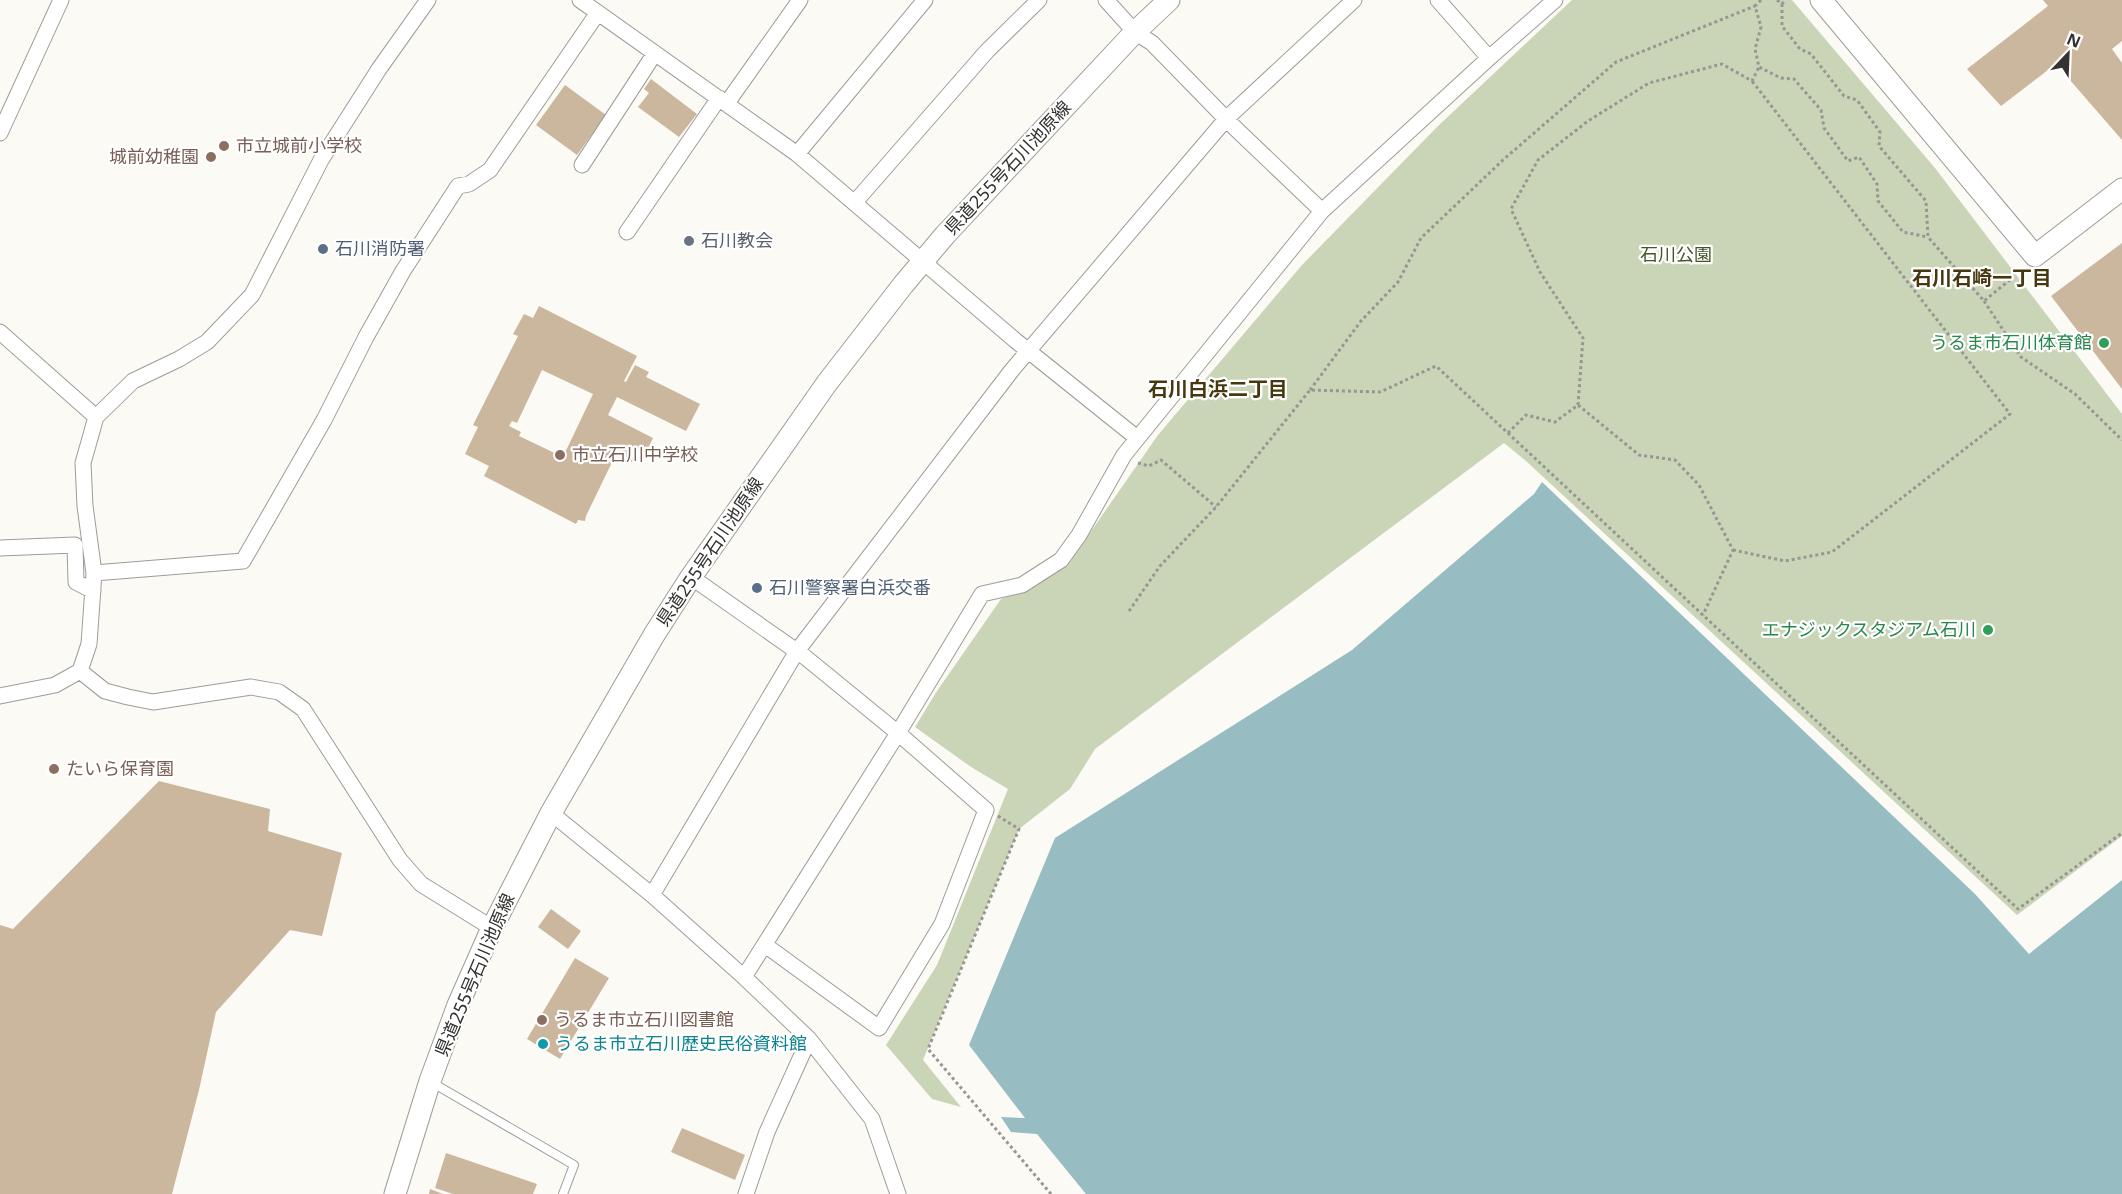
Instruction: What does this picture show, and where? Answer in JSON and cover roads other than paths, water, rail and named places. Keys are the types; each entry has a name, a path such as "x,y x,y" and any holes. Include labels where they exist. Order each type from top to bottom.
{"main road":[{"name":"県道255号石川池原線","path":"395,1194 430,1082 458,1005 492,928 551,813 654,635 691,577 827,383 923,261 1136,32 1169,0"},
{"path":"1821,0 2035,256 2122,189"}],"street":[{"path":"0,133 61,0"},
{"path":"0,696 55,685 80,671 89,644 94,573 82,463 96,417 133,381 179,359 207,342 252,295 321,160 379,69 428,0"},
{"path":"627,232 723,100 800,0"},
{"path":"797,154 925,0"},
{"path":"855,202 987,51 1039,0"},
{"path":"1106,0 1136,32 1152,43 1322,211"},
{"path":"652,895 797,651 1027,350 1227,118 1354,0"},
{"path":"1438,0 1489,58"},
{"path":"744,976 898,733 982,594 1022,585 1061,560 1079,535 1124,455 1322,211 1555,0"},
{"path":"584,1 597,14 723,100 797,154 1027,350 1137,438"},
{"path":"94,573 243,561 324,420 366,337 398,281 458,186 469,184 490,171 597,14"},
{"path":"582,165 654,53"},
{"path":"0,332 96,417"},
{"path":"0,548 75,545 76,582 93,591"},
{"path":"691,577 785,645 797,651 898,733 986,810 942,924 879,1028 765,945"},
{"path":"80,671 105,691 153,702 251,687 279,692 303,708 400,860 421,884 492,928"},
{"path":"551,813 652,895 744,976 809,1039 872,1119 898,1194"},
{"path":"746,1194 767,1132 809,1039"}],"lane":[{"path":"430,1082 574,1165 563,1194"}],"water":[{"path":"1542,482 1975,894 2029,954 2122,880 2122,1194 1086,1194 1037,1134 1011,1132 1001,1117 1025,1118 969,1045 1055,838 1352,650 1534,494"}],"place":[{"name":"市立城前小学校","path":"224,146"},
{"name":"城前幼稚園","path":"211,157"},
{"name":"石川教会","path":"689,241"},
{"name":"石川消防署","path":"323,249"},
{"name":"うるま市石川体育館","path":"2104,343"},
{"name":"市立石川中学校","path":"560,455"},
{"name":"石川警察署白浜交番","path":"757,588"},
{"name":"エナジックスタジアム石川","path":"1988,630"},
{"name":"たいら保育園","path":"54,769"},
{"name":"うるま市立石川図書館","path":"542,1020"},
{"name":"うるま市立石川歴史民俗資料館","path":"543,1044"}],"district":[{"name":"石川石崎一丁目","path":"1982,278"},
{"name":"石川白浜二丁目","path":"1218,389"}],"park label":[{"name":"石川公園","path":"1676,255"}]}
